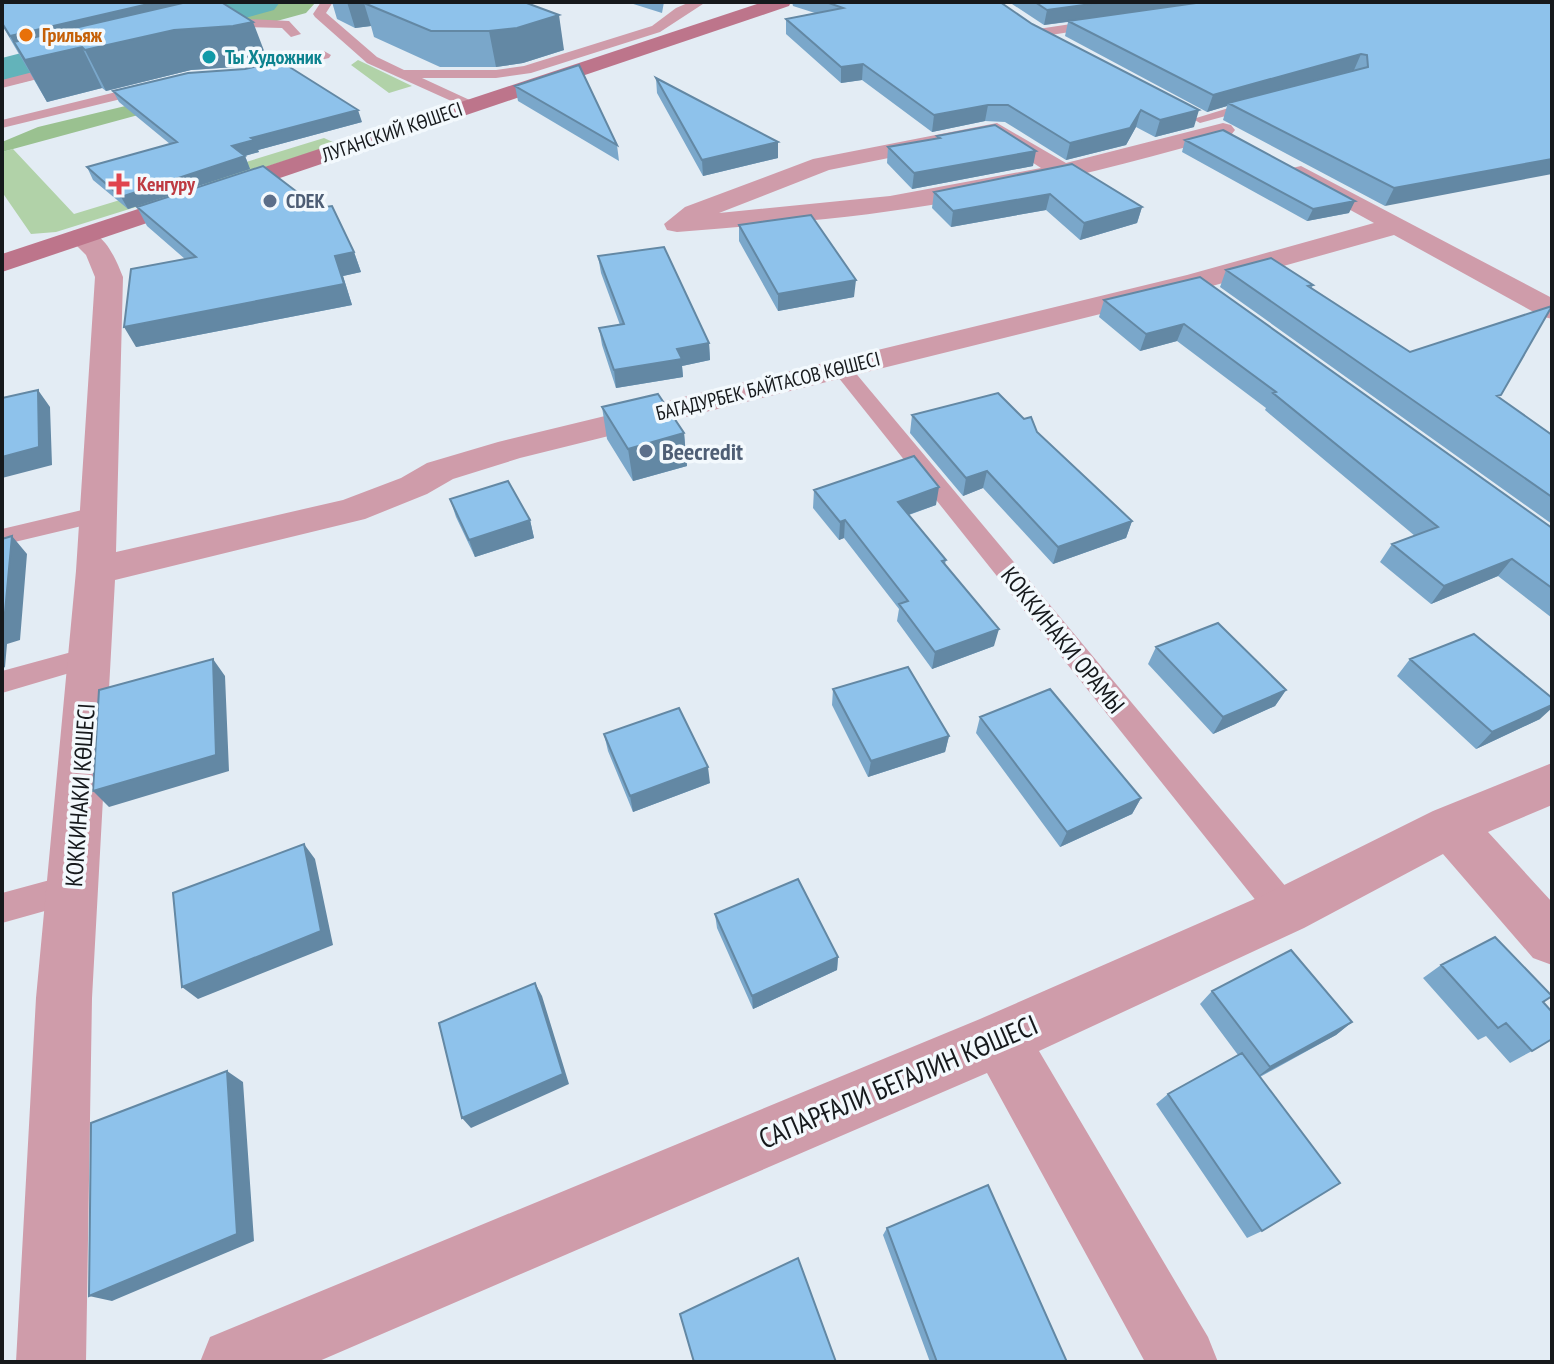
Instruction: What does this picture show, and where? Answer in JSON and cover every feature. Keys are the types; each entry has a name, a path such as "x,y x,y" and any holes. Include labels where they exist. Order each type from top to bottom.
{"street":[{"name":"ЛУГАНСКИЙ КӨШЕСІ","path":"2,263 773,3"},
{"path":"1014,18 1078,55"},
{"path":"1173,104 1250,145"},
{"path":"1064,172 997,130 986,131 822,164 694,213 677,224 888,204 1064,172 1212,124"},
{"path":"1277,159 1552,310"},
{"name":"БАГАДУРБЕК БАЙТАСОВ КӨШЕСІ","path":"96,571 352,510 414,486 440,471 510,450 841,368 1208,291 1398,225"},
{"name":"КОККИНАКИ КӨШЕСІ","path":"51,1362 64,998 96,571 109,277 99,252 82,237"},
{"name":"САПАРҒАЛИ БЕГАЛИН КӨШЕСІ","path":"235,1362 1000,1039 1285,911 1450,826 1552,783"},
{"path":"1450,826 1552,940"},
{"path":"1000,1039 1183,1362"}],"lane":[{"path":"327,2 319,14 352,36 372,60 469,105"},
{"path":"403,74 496,74 526,70 656,29 680,11 700,2"},
{"path":"1038,33 1111,22"},
{"path":"201,35 246,23 285,24 295,34"},
{"path":"228,74 258,71 324,55"},
{"path":"2,84 78,65"},
{"path":"2,124 167,84"},
{"path":"1212,124 1273,99"},
{"name":"КОККИНАКИ ОРАМЫ","path":"841,368 1285,911"},
{"path":"2,537 99,514"},
{"path":"2,682 90,657"},
{"path":"2,908 72,889"}],"green space":[{"path":"270,2 316,2 306,13 240,31 2,87 2,74"},
{"path":"358,60 412,86 389,93 351,65"},
{"path":"246,77 175,105 2,152 2,142 38,127"},
{"path":"324,138 337,144 207,186 197,177"},
{"path":"13,149 74,214 179,182 187,191 56,232 31,234 2,192 2,152"}],"building":[{"path":"2,2 157,2 10,36 2,23"},
{"path":"187,2 221,2 253,22 174,30 25,60 14,42"},
{"path":"524,2 559,15 517,28 431,31 364,3"},
{"path":"826,2 1000,2 1032,24 1199,110 1160,120 1141,110 1130,128 1070,143 1008,105 988,105 934,115 863,64 841,67 786,19 843,8"},
{"path":"1035,2 1106,2 1047,10"},
{"path":"1203,2 1552,2 1552,159 1394,188 1228,103 1368,67 1367,55 1361,54 1213,95 1068,21"},
{"path":"280,61 358,110 251,138 254,140 232,146 245,156 121,197 87,167 177,142 113,91 188,73 245,69"},
{"path":"579,65 617,145 515,86"},
{"path":"656,78 778,142 702,160"},
{"path":"995,125 1036,151 914,173 888,147 940,138 937,136"},
{"path":"1223,130 1355,201 1313,209 1185,140"},
{"path":"1072,164 1142,207 1084,223 1050,194 953,211 934,192"},
{"path":"263,166 318,208 332,206 354,252 335,256 344,284 124,327 131,269 196,257 137,207"},
{"path":"811,215 856,280 778,294 739,225"},
{"path":"664,247 709,343 677,349 682,359 614,370 599,328 624,324 598,256"},
{"path":"1271,258 1313,285 1308,286 1410,352 1552,306 1501,395 1497,396 1552,435 1552,497 1226,270"},
{"path":"1200,277 1552,528 1552,588 1512,559 1444,586 1392,544 1438,527 1273,393 1276,392 1184,324 1146,334 1104,300"},
{"path":"38,390 39,447 2,457 2,398"},
{"path":"998,393 1024,419 1031,417 1037,432 1132,521 1058,547 987,471 966,478 912,415"},
{"path":"658,394 684,433 628,449 602,407"},
{"path":"914,456 939,487 898,502 999,629 935,652 899,604 908,601 845,520 840,522 814,490"},
{"path":"508,481 530,520 469,540 450,499"},
{"path":"12,536 4,623 2,624 2,539"},
{"path":"1218,623 1286,690 1223,717 1156,647"},
{"path":"1474,634 1552,698 1552,705 1492,732 1410,659"},
{"path":"213,659 216,755 93,791 99,690"},
{"path":"908,667 949,736 871,761 833,689"},
{"path":"1050,689 1141,798 1067,832 980,717"},
{"path":"679,708 708,767 630,796 604,734"},
{"path":"304,844 321,931 182,987 173,893"},
{"path":"798,879 838,957 752,996 715,914"},
{"path":"1495,937 1552,996 1543,1002 1552,1012 1552,1039 1532,1051 1506,1023 1498,1028 1441,965"},
{"path":"1291,950 1352,1022 1270,1067 1212,991"},
{"path":"535,983 563,1074 462,1118 439,1023"},
{"path":"1242,1053 1340,1183 1262,1231 1168,1094"},
{"path":"227,1071 237,1234 89,1296 91,1123"},
{"path":"988,1185 1067,1362 937,1362 887,1228"},
{"path":"798,1258 836,1362 694,1362 680,1314"}],"waterway":[{"path":"2,71 261,2"}],"place":[{"name":"Грильяж","path":"26,35"},
{"name":"Ты Художник","path":"209,57"},
{"name":"Кенгуру","path":"119,184"},
{"name":"CDEK","path":"270,201"},
{"name":"Beecredit","path":"646,451"}]}
